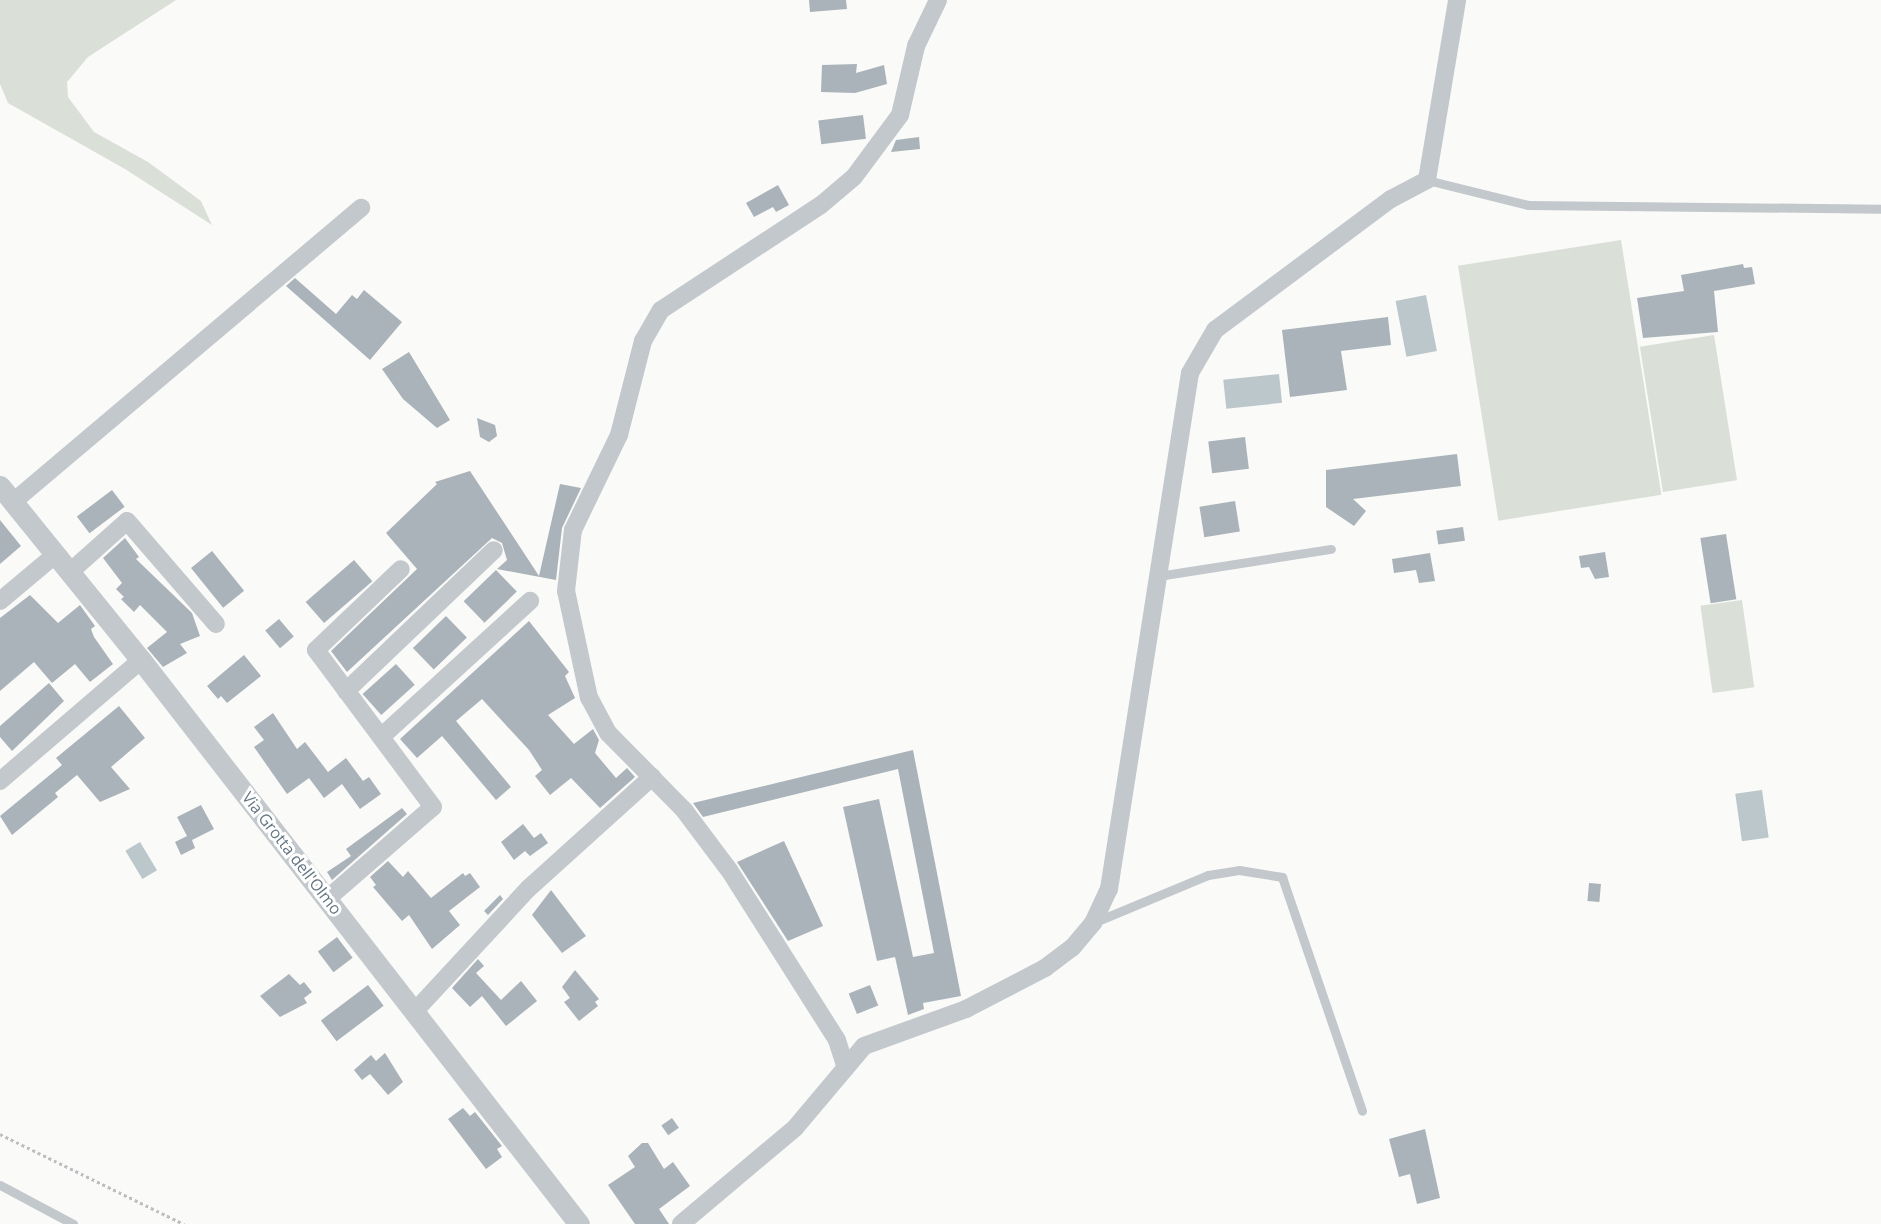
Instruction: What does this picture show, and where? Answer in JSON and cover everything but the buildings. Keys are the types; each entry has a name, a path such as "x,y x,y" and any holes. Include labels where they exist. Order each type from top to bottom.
{"street":[{"path":"845,1065 837,1040 729,870 684,810 608,733 589,698 566,591 573,530 619,435 643,340 661,310 821,205 854,177 900,115 916,46 938,0"},
{"path":"681,1224 795,1128 845,1065 864,1046 966,1009 1046,968 1072,948 1093,923 1109,889 1190,373 1215,330 1391,199 1427,180 1457,0"},
{"path":"6,494 361,208"},
{"name":"Via Grotta dell'Olmo","path":"6,494 141,660 579,1224"},
{"path":"70,572 128,521 216,624"},
{"path":"346,691 494,550"},
{"path":"0,601 56,554"},
{"path":"327,899 433,807 316,650 400,569"},
{"path":"381,737 530,601"},
{"path":"0,781 141,660"},
{"path":"415,1011 530,888 652,777"}],"lane":[{"path":"1427,180 1528,205 1881,209"},
{"path":"1158,576 1331,549"},
{"path":"1093,923 1208,875 1239,870 1282,877 1362,1111"},
{"path":"0,1185 73,1224"}],"path":[{"path":"0,1134 184,1224"}],"shaded area":[{"path":"0,0 176,0 88,57 67,82 68,97 94,132 148,162 201,201 212,225 125,169 8,103 0,84"},
{"path":"1621,240 1661,495 1498,521 1458,266"},
{"path":"1426,295 1437,351 1406,357 1396,301"},
{"path":"1714,335 1737,480 1663,492 1640,347"},
{"path":"1279,374 1282,403 1226,409 1223,380"},
{"path":"1742,600 1754,687 1713,693 1700,606"},
{"path":"1762,790 1769,838 1742,841 1735,794"},
{"path":"140,842 157,870 142,879 125,851"}]}
